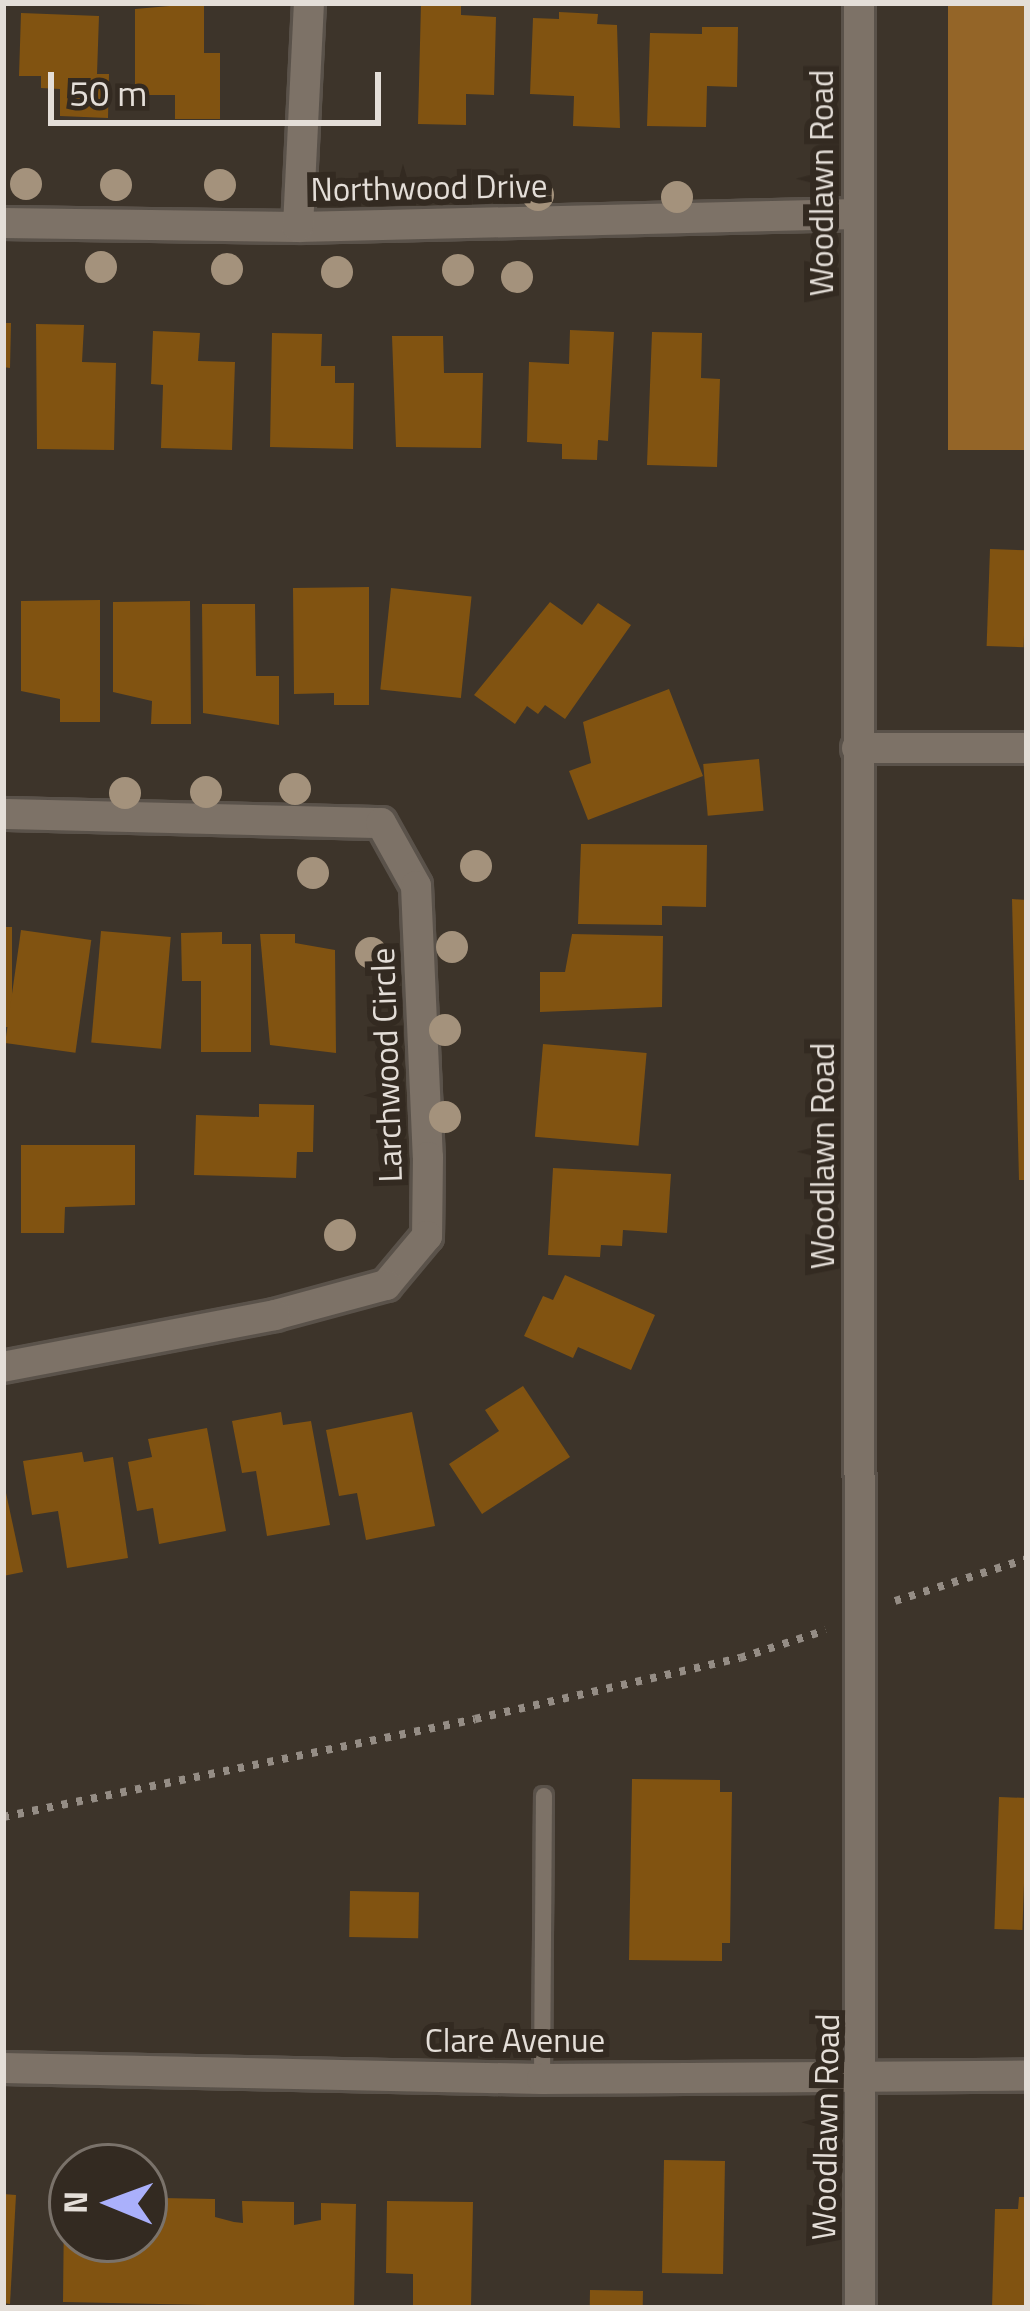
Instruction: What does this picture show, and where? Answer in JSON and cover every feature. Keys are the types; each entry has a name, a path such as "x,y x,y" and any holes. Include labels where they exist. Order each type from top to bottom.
{"street":[{"path":"298,227 309,3"},
{"name":"Woodlawn Road","path":"859,3 857,748 865,2074 860,2308"},
{"name":"Northwood Drive","path":"3,223 298,227 857,214"},
{"path":"857,748 1027,748"},
{"name":"Larchwood Circle","path":"3,814 381,824 416,886 428,1157 427,1236 386,1285 275,1315 3,1367"},
{"name":"Clare Avenue","path":"3,2068 542,2079 1027,2076"}],"lane":[{"path":"542,2079 544,1796"}],"path":[{"path":"3,1817 718,1663 1027,1559"}],"shaded area":[{"path":"948,3 1027,3 1027,450 948,450"}],"building":[{"path":"204,3 204,53 220,53 220,119 175,119 175,95 135,95 135,9"},
{"path":"421,3 461,4 461,15 496,17 494,95 466,94 466,125 418,124"},
{"path":"559,12 598,14 597,24 617,25 620,128 573,126 574,96 530,94 533,18 559,19"},
{"path":"21,13 99,16 97,74 109,74 108,118 60,116 60,89 41,88 41,76 19,76"},
{"path":"702,27 738,27 737,87 707,86 706,127 647,126 650,33 702,34"},
{"path":"3,323 11,323 10,368 3,367"},
{"path":"36,324 84,325 82,362 116,363 114,450 37,449"},
{"path":"570,330 614,332 608,441 598,440 597,460 562,459 562,444 527,442 529,362 569,364"},
{"path":"153,331 200,333 198,361 235,362 232,450 161,448 163,385 151,384"},
{"path":"652,332 702,333 701,378 720,379 717,467 647,465"},
{"path":"272,333 322,334 321,366 335,366 335,383 354,383 353,449 270,447"},
{"path":"392,336 443,336 444,373 483,373 481,448 396,447"},
{"path":"990,549 1027,550 1024,647 987,646"},
{"path":"369,587 369,705 334,705 334,693 294,694 293,588"},
{"path":"391,588 472,596 461,698 380,689"},
{"path":"100,600 100,722 60,722 60,699 21,691 21,601"},
{"path":"190,601 191,724 151,724 152,701 113,692 113,602"},
{"path":"550,602 582,625 598,603 631,625 565,719 545,705 538,714 527,706 515,724 474,695"},
{"path":"202,604 255,604 256,676 279,676 279,725 203,713"},
{"path":"669,689 703,776 588,820 569,771 591,763 583,722"},
{"path":"759,759 764,811 708,816 703,764"},
{"path":"581,844 707,845 706,907 662,906 662,925 578,924"},
{"path":"1012,899 1027,900 1027,1180 1019,1180"},
{"path":"3,927 12,927 12,1027 3,1027"},
{"path":"21,930 91,940 75,1053 5,1043"},
{"path":"101,931 171,937 161,1049 91,1043"},
{"path":"222,932 222,944 251,944 251,1052 201,1052 201,981 182,981 181,933"},
{"path":"260,934 295,934 295,943 335,950 336,1053 270,1045"},
{"path":"572,934 663,936 662,1007 540,1012 540,972 565,972"},
{"path":"543,1044 647,1053 638,1146 535,1137"},
{"path":"259,1104 314,1105 313,1152 297,1152 296,1178 194,1175 196,1115 259,1117"},
{"path":"21,1145 135,1145 135,1205 65,1207 64,1233 21,1233"},
{"path":"553,1168 671,1174 667,1233 623,1230 622,1246 601,1245 600,1257 548,1255"},
{"path":"565,1275 655,1315 631,1370 578,1347 573,1358 524,1336 543,1296 553,1300"},
{"path":"523,1386 570,1457 482,1514 449,1464 499,1431 485,1410"},
{"path":"281,1412 283,1425 311,1421 330,1525 267,1536 256,1471 242,1473 232,1421"},
{"path":"412,1412 435,1526 366,1540 357,1493 339,1496 326,1430"},
{"path":"207,1428 226,1531 159,1544 153,1508 137,1511 128,1462 152,1457 148,1439"},
{"path":"82,1452 84,1462 113,1457 128,1558 67,1568 58,1511 32,1515 23,1461"},
{"path":"3,1479 23,1572 3,1576"},
{"path":"632,1779 720,1780 720,1792 732,1792 730,1943 722,1943 722,1961 629,1960"},
{"path":"999,1797 1027,1798 1022,1930 994,1929"},
{"path":"350,1891 419,1892 418,1938 349,1937"},
{"path":"664,2160 725,2161 723,2274 662,2273"},
{"path":"3,2194 16,2195 10,2304 3,2303"},
{"path":"1019,2197 1027,2197 1027,2308 992,2308 995,2209 1018,2209"},
{"path":"168,2198 215,2199 215,2217 243,2223 242,2201 294,2202 294,2225 321,2220 321,2203 356,2204 354,2308 63,2302 63,2263 168,2263"},
{"path":"387,2201 473,2202 471,2308 413,2308 413,2274 386,2273"},
{"path":"590,2290 643,2291 643,2308 590,2308"}]}
